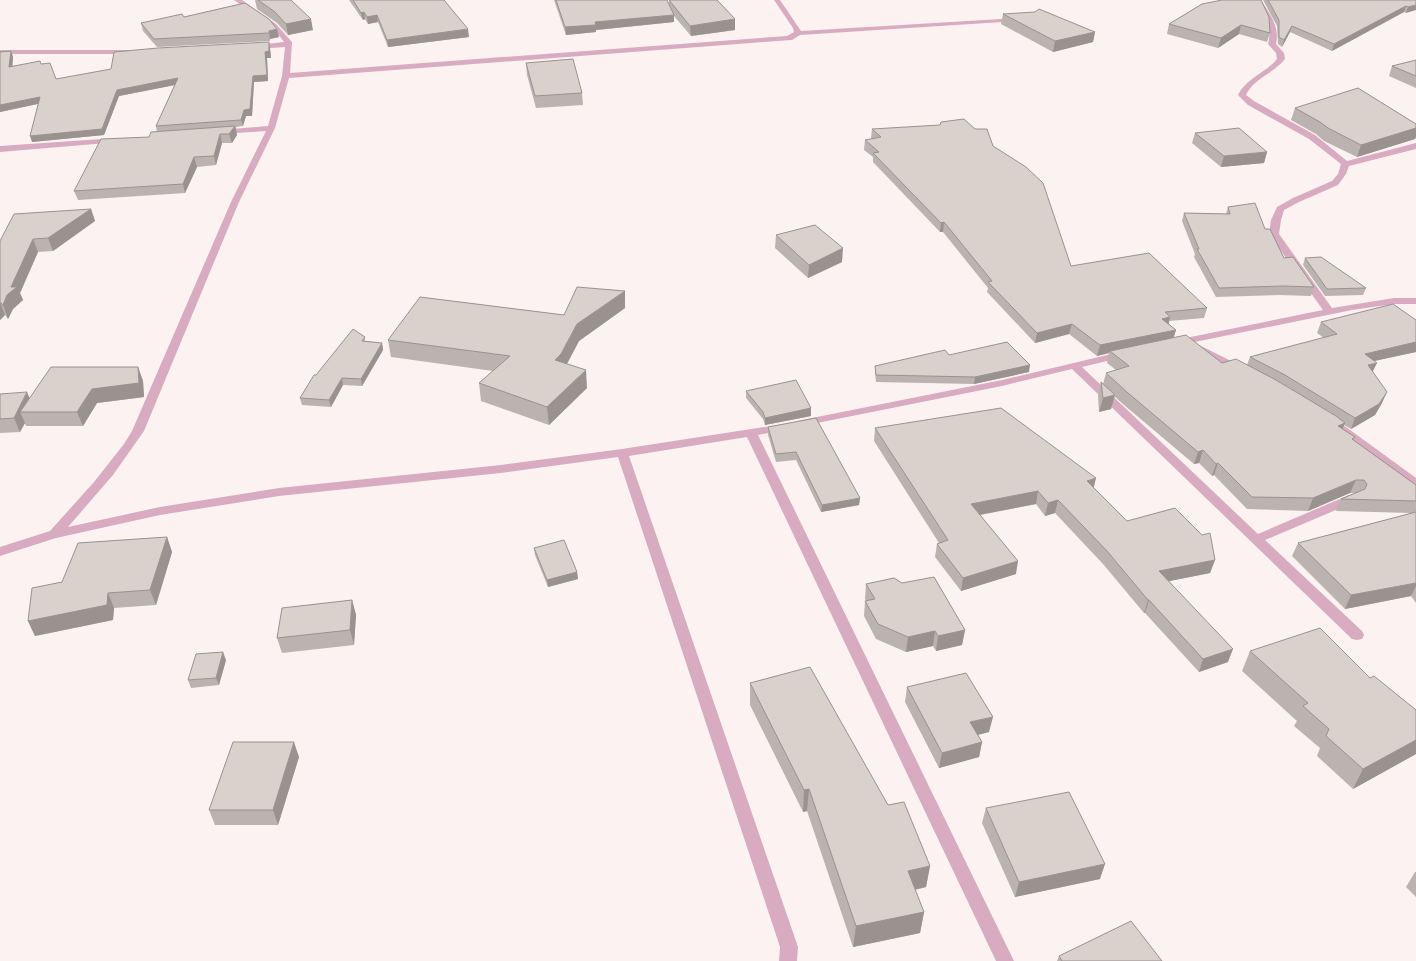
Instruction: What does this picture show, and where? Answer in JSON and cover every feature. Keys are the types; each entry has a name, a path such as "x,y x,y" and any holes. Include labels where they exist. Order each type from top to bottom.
{"street":[{"path":"54,534 104,480 128,449 138,431 235,202 271,128 286,76 289,44 274,25 238,0"},
{"path":"776,0 797,28 798,32"},
{"path":"1258,0 1272,24 1274,40 1272,44 1280,53 1281,59 1263,76 1248,86 1242,95 1250,103 1309,134 1338,156 1345,164"},
{"path":"286,76 783,38 795,36 798,32 1025,19"},
{"path":"247,47 289,44"},
{"path":"0,52 139,52"},
{"path":"215,132 271,128"},
{"path":"0,149 128,139"},
{"path":"1345,164 1416,146"},
{"path":"1330,312 1274,234 1276,220 1280,209 1296,200 1335,183 1342,174 1345,164"},
{"path":"1163,346 1352,307 1416,301"},
{"path":"1185,341 1246,373"},
{"path":"0,552 54,534 160,511 279,492 501,469 622,453 751,433 1002,382 1133,352"},
{"path":"1074,365 1357,635"},
{"path":"1330,421 1416,484"},
{"path":"751,433 1006,961"},
{"path":"622,453 789,947 788,961"},
{"path":"1257,539 1355,497"}],"building":[{"path":"258,0 291,0 311,19 286,24 275,12"},
{"path":"353,0 444,0 468,29 387,40 377,15 367,17 364,12 361,13"},
{"path":"556,0 667,0 674,15 595,22 596,25 565,27"},
{"path":"669,0 717,0 735,19 690,26"},
{"path":"1222,0 1261,0 1269,17 1270,33 1241,25 1221,38 1169,24 1202,4"},
{"path":"1268,0 1416,0 1416,5 1406,6 1334,44 1292,26 1284,40 1279,37 1279,20"},
{"path":"245,3 269,19 277,29 269,31 269,33 154,39 141,23 182,14 184,17"},
{"path":"1039,9 1095,32 1055,41 1003,14 1035,12"},
{"path":"269,42 269,51 265,52 267,75 253,76 250,109 244,110 241,120 156,126 178,78 117,90 102,129 30,136 40,97 0,105 0,52 11,51 9,67 40,61 41,64 50,63 56,79 111,69 114,52"},
{"path":"573,59 582,93 535,96 526,63"},
{"path":"1416,60 1416,76 1392,66"},
{"path":"1358,88 1416,124 1416,128 1361,145 1328,128 1295,108"},
{"path":"964,119 975,129 987,129 993,146 1026,167 1043,183 1071,266 1149,253 1207,308 1165,312 1170,317 1162,319 1176,330 1100,345 1072,324 1037,333 988,282 992,281 944,222 941,223 873,153 879,152 865,140 881,137 872,129 940,125 941,122"},
{"path":"235,126 229,134 220,134 214,156 194,157 183,184 74,191 101,139 149,137 151,132"},
{"path":"1239,128 1267,152 1224,156 1195,133"},
{"path":"1255,203 1265,229 1270,229 1284,258 1293,257 1314,287 1283,286 1219,288 1197,249 1199,249 1184,213 1230,214 1228,207"},
{"path":"91,209 48,238 33,239 11,287 17,287 7,295 3,305 0,302 0,241 14,214"},
{"path":"815,225 843,248 809,265 776,235"},
{"path":"1321,257 1366,288 1327,289 1305,258"},
{"path":"577,287 625,291 577,324 561,354 555,360 586,370 547,407 479,383 510,356 388,340 420,297 564,315"},
{"path":"1393,304 1416,320 1416,342 1365,354 1377,363 1368,365 1387,392 1379,404 1355,418 1285,375 1250,357 1337,334 1321,322"},
{"path":"353,329 365,337 362,341 382,343 361,379 342,378 329,400 300,398 314,375 316,375"},
{"path":"1186,335 1222,363 1236,359 1276,380 1336,416 1345,423 1338,426 1355,437 1352,439 1416,485 1416,501 1341,499 1365,489 1367,484 1364,480 1356,480 1313,498 1252,497 1203,450 1198,452 1106,373 1129,366 1110,351"},
{"path":"1007,342 1030,365 975,377 876,375 875,366 945,350 949,355"},
{"path":"51,367 138,367 139,383 92,389 77,412 20,412"},
{"path":"796,380 811,408 765,418 763,412 746,391"},
{"path":"1101,382 1115,395 1103,398"},
{"path":"27,392 14,418 0,419 0,394"},
{"path":"1001,408 1096,478 1087,481 1127,521 1175,508 1202,535 1210,533 1215,560 1159,571 1233,649 1203,659 1148,600 1107,551 1058,500 1048,503 1038,491 971,504 1018,561 963,578 937,544 948,540 875,428"},
{"path":"816,418 860,498 822,505 796,452 776,454 768,427"},
{"path":"1416,512 1416,583 1351,595 1298,543"},
{"path":"167,537 150,590 108,593 107,605 28,621 32,588 62,582 78,543"},
{"path":"564,540 577,572 547,580 534,548"},
{"path":"934,577 965,630 938,636 935,631 908,637 878,624 865,601 875,599 866,584 894,578 902,583"},
{"path":"352,600 350,630 277,638 282,608"},
{"path":"1320,628 1370,678 1374,676 1416,710 1416,740 1363,769 1326,736 1329,729 1303,706 1308,703 1250,651"},
{"path":"223,652 216,678 188,680 196,654"},
{"path":"810,667 888,805 904,802 930,866 908,871 924,912 856,926 809,789 804,790 750,683"},
{"path":"966,673 993,717 970,722 982,742 942,753 907,687"},
{"path":"233,742 294,742 273,810 209,810"},
{"path":"1069,792 1105,864 1019,882 986,808"},
{"path":"1131,921 1162,961 1062,961 1059,956"}]}
